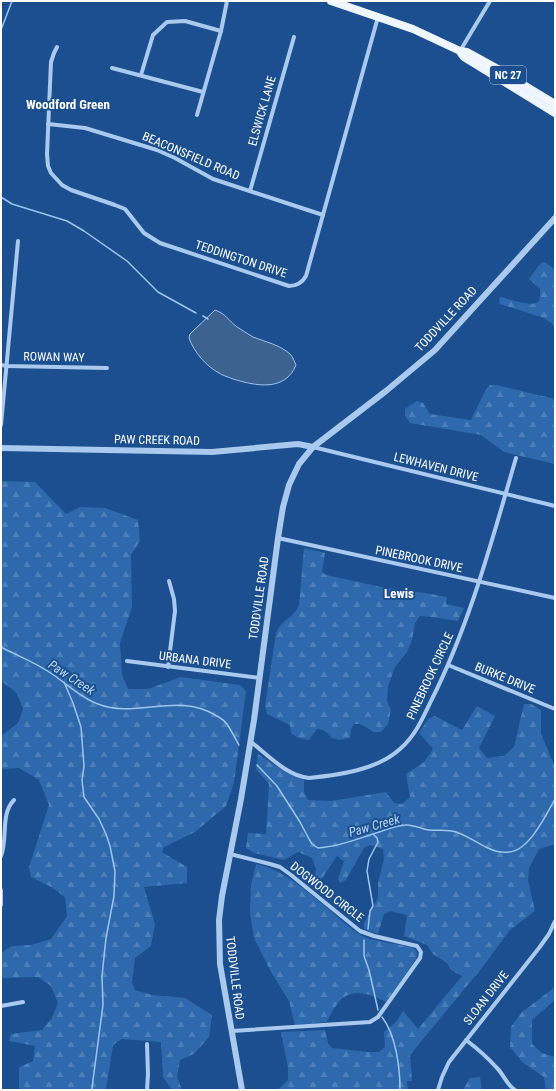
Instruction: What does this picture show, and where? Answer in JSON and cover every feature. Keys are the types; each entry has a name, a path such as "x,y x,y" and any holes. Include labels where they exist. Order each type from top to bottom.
{"main road":[{"name":"NC 27","path":"331,1 420,32 460,51 467,52 555,104"},
{"name":"NC 27","path":"460,51 464,57 555,114"}],"street":[{"path":"197,115 221,31 227,1"},
{"path":"460,51 490,1"},
{"name":"TEDDINGTON DRIVE","path":"57,47 51,62 47,160 51,173 56,181 71,190 119,206 130,214 140,228 150,238 160,243 289,286 298,285 306,276 378,17"},
{"path":"141,75 153,35 167,22 185,21 221,31"},
{"name":"ELSWICK LANE","path":"250,191 294,37"},
{"path":"112,68 203,92"},
{"name":"BEACONSFIELD ROAD","path":"48,124 85,128 157,150 175,158 206,176 323,215"},
{"name":"TODDVILLE ROAD","path":"242,1090 220,964 218,930 222,896 251,742 278,538 283,507 289,485 299,464 313,447 396,383 435,350 555,218"},
{"path":"1,425 18,241"},
{"name":"ROWAN WAY","path":"1,365 107,368"},
{"name":"PAW CREEK ROAD","path":"1,448 212,452 298,444 313,447"},
{"name":"LEWHAVEN DRIVE","path":"313,447 555,506"},
{"name":"PINEBROOK CIRCLE","path":"251,742 279,764 294,774 303,777 328,775 375,764 400,749 420,723 448,665 462,631 516,458"},
{"name":"PINEBROOK DRIVE","path":"278,538 555,598"},
{"path":"168,667 175,611 174,599 169,581"},
{"name":"URBANA DRIVE","path":"127,661 260,678"},
{"name":"BURKE DRIVE","path":"448,665 555,709"},
{"path":"1,856 4,846 7,811 10,803 14,800"},
{"name":"DOGWOOD CIRCLE","path":"230,854 280,868 291,874 360,930 374,936 417,946 421,952 420,958 385,1008 378,1017 370,1022 232,1031"},
{"path":"1,890 1,905"},
{"name":"SLOAN DRIVE","path":"438,1090 445,1069 554,928 555,922"},
{"path":"1,1006 23,1002"},
{"path":"466,1040 484,1054 498,1069 509,1086 516,1090"},
{"path":"147,1044 147,1090"}],"green space":[{"path":"544,262 555,269 555,326 544,318 500,304 499,299 501,297 533,304 538,302 540,297 540,289 529,279 541,263"},
{"path":"490,385 496,385 555,399 555,464 504,452 481,435 410,423 405,416 405,409 417,401 423,403 430,414 471,420 486,389"},
{"path":"1,481 35,482 66,514 80,507 105,508 138,520 140,541 131,555 132,607 120,643 122,675 128,689 148,689 181,677 240,685 246,691 234,783 226,806 195,832 164,847 162,852 187,867 187,883 144,887 155,924 151,946 135,958 132,983 135,990 152,995 185,998 212,1015 209,1037 194,1054 180,1060 177,1077 182,1090 172,1090 163,1077 161,1042 122,1039 113,1045 106,1090 19,1090 19,1067 33,1061 35,1046 9,1041 11,1034 42,1030 52,1018 58,1003 51,986 38,977 1,978 1,953 12,946 31,945 51,939 67,916 65,897 51,887 31,877 29,867 49,805 39,780 19,768 1,769 1,735 18,723 23,709 17,693 1,681"},
{"path":"304,548 325,553 322,572 326,575 381,587 447,597 446,604 464,608 458,621 420,616 415,623 412,640 407,652 395,667 388,687 387,701 391,710 388,724 381,732 374,732 360,724 354,724 351,729 350,738 339,740 332,738 324,731 317,729 309,740 298,738 291,733 290,725 267,714 265,706 276,633 281,625 294,613 299,605"},
{"path":"524,704 531,704 541,710 541,734 555,767 555,844 539,849 529,868 528,880 535,911 510,930 481,969 410,1055 412,1081 407,1081 408,1090 274,1090 280,1088 288,1080 288,1068 281,1032 325,1030 328,1043 332,1048 379,1052 385,1047 384,1032 397,1021 403,1011 418,1029 462,976 451,970 447,963 433,954 427,945 404,936 407,915 390,911 384,914 378,934 364,929 364,923 378,898 378,883 384,859 383,849 370,845 364,848 346,880 340,883 338,879 344,861 337,856 319,883 314,881 316,868 312,858 298,852 284,860 254,853 246,848 248,833 266,834 269,784 256,769 258,754 287,773 304,780 304,792 308,800 331,801 386,792 394,803 402,804 410,797 406,774 424,762 433,749 419,733 428,719 435,716 462,730 477,706 495,716 479,748 487,758 504,756 514,747"},
{"path":"256,864 270,868 297,883 359,934 369,939 411,947 416,950 416,959 386,1002 367,995 348,995 338,1003 327,1022 295,1025 289,1001 271,972 254,938 250,913 251,885"},
{"path":"555,987 555,1000 532,1020 532,1044 542,1053 555,1057 555,1090 546,1090 544,1077 522,1062 510,1047 511,1027 522,1012"},
{"path":"480,1077 482,1090 463,1090 470,1078"}],"shaded area":[{"path":"215,310 222,313 237,327 253,337 277,346 290,354 296,365 291,374 285,380 269,385 251,384 221,374 205,363 197,353 189,338 190,334"}],"waterway":[{"path":"1,30 12,1"},
{"path":"1,197 12,204 67,221 84,231 127,261 158,292 196,313"},
{"path":"203,316 208,319"},
{"name":"Paw Creek","path":"1,647 40,666 80,695 98,704 112,708 127,709 171,705 201,709 224,721 239,745"},
{"path":"64,682 81,727 84,766 82,780 84,797 99,819 106,834 115,871 114,896 106,938 102,976 103,1005 92,1090"},
{"name":"Paw Creek","path":"257,765 277,786 312,844 318,848 342,844 396,826 408,825 429,830 453,831 465,835 493,850 509,852 523,846 530,839 542,823 555,799"},
{"path":"368,929 370,911 373,906 367,871 369,859 378,842 377,838 373,834"},
{"path":"364,940 364,956 369,970 378,1010"},
{"path":"382,1017 387,1024 394,1042 398,1062 400,1090"}],"district":[{"name":"Woodford Green","path":"68,104"},
{"name":"Lewis","path":"399,593"}]}
